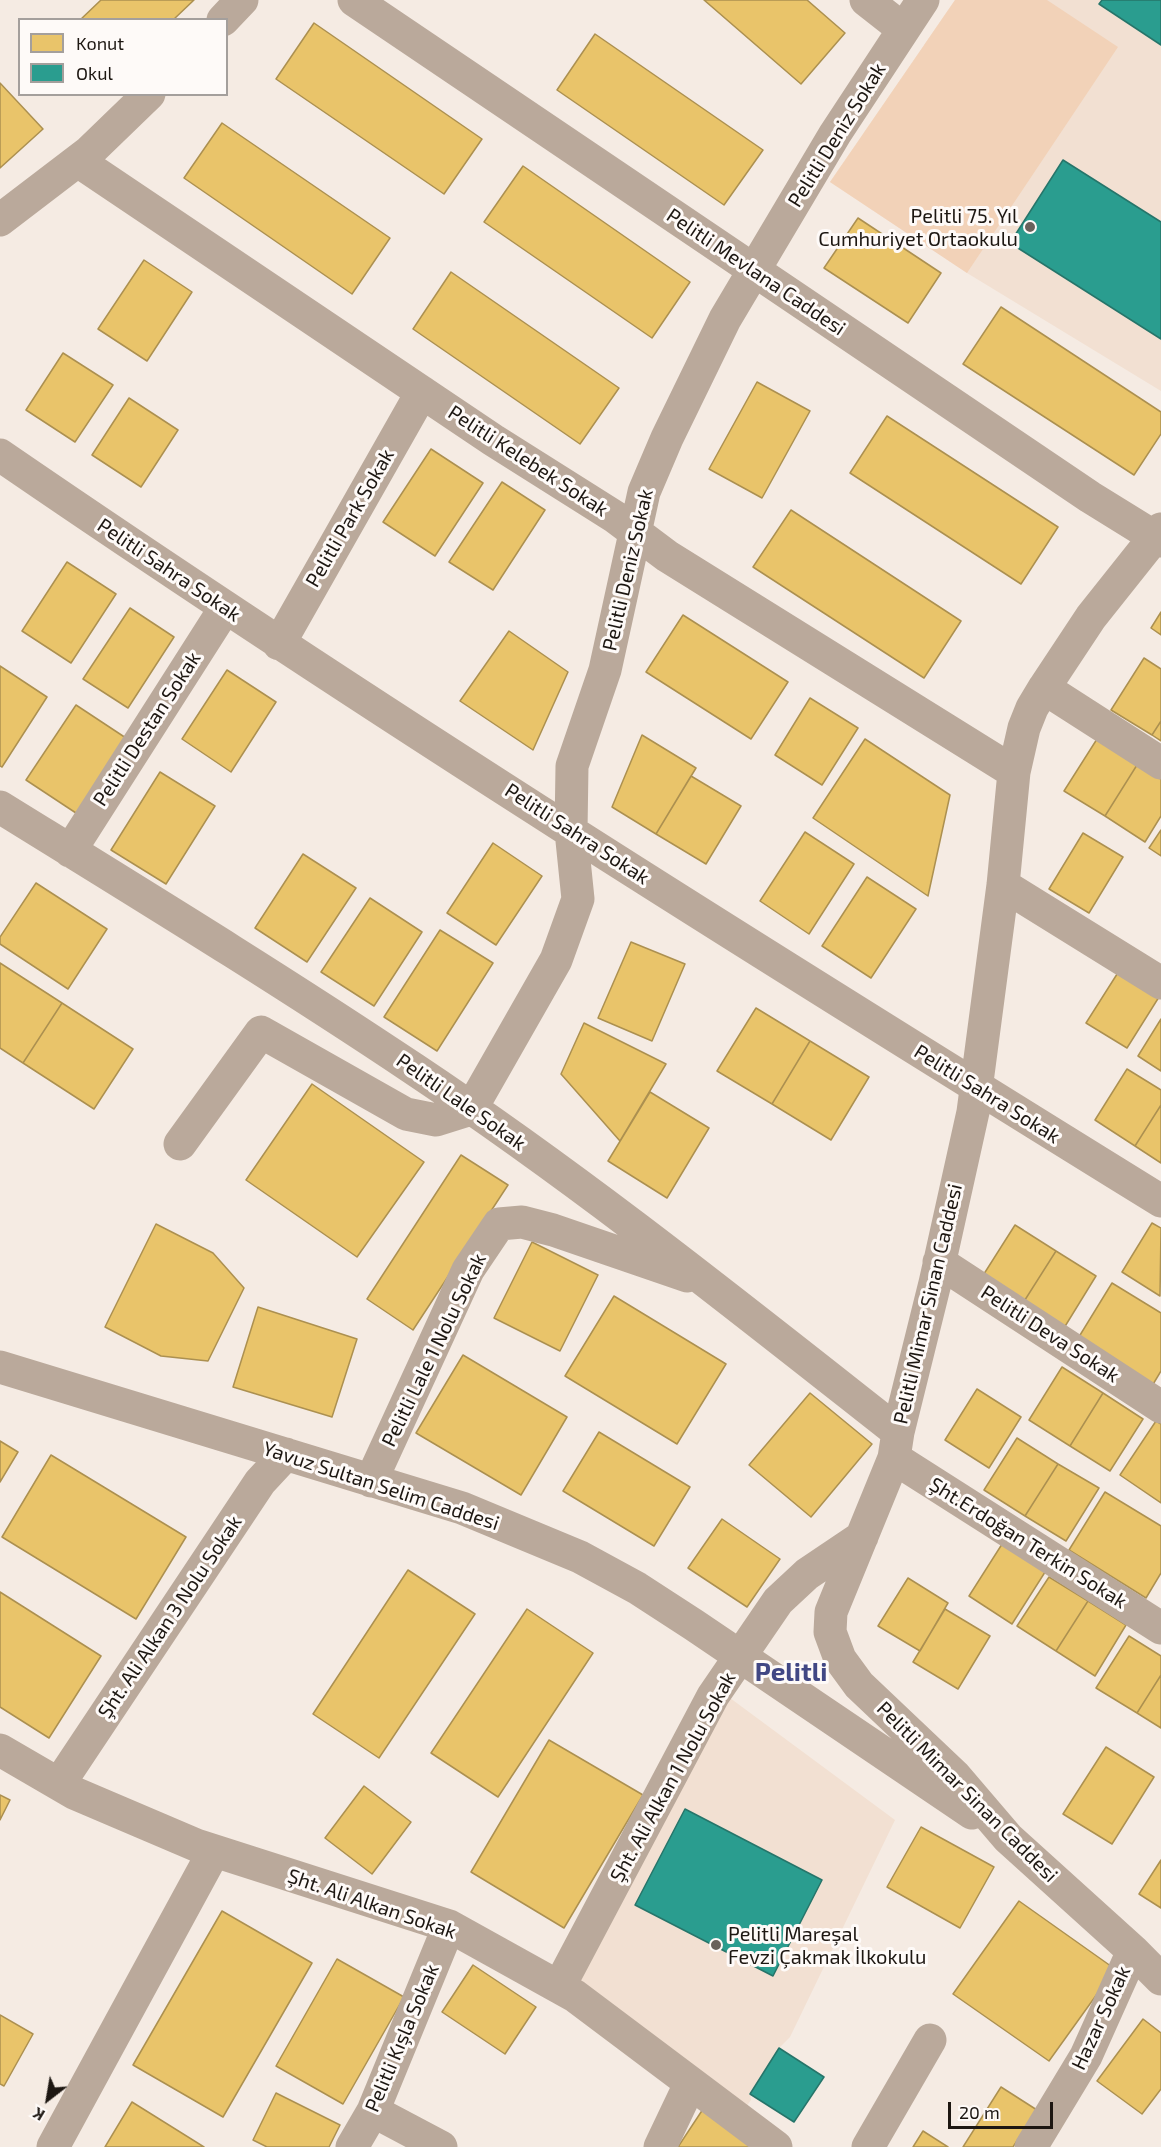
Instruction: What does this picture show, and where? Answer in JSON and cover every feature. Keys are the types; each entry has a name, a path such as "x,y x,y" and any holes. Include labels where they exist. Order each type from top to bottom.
{"street":[{"path":"225,18 242,0"},
{"name":"Pelitli Mevlana Caddesi","path":"354,0 1090,497 1159,536"},
{"path":"866,0 903,29"},
{"name":"Pelitli Deniz Sokak","path":"471,1109 556,960 578,899 571,831 572,766 605,670 644,492 724,319 835,134 923,0"},
{"path":"0,220 78,161 147,96"},
{"name":"Pelitli Kelebek Sokak","path":"78,161 422,392 615,517 667,556 1014,771"},
{"name":"Pelitli Park Sokak","path":"279,644 422,392"},
{"name":"Pelitli Sahra Sokak","path":"0,455 279,644 976,1087 1161,1201"},
{"name":"Pelitli Mimar Sinan Caddesi","path":"1159,536 1091,617 1044,688 1024,728 1014,771 1003,885 973,1112 896,1445 831,1612 830,1632 840,1659 859,1685 955,1776 1008,1838 1161,1979"},
{"name":"Pelitli Destan Sokak","path":"70,850 225,608"},
{"path":"1044,688 1161,763"},
{"name":"Pelitli Lale Sokak","path":"4,819 70,850 345,1024 553,1166 708,1283 896,1445"},
{"path":"1003,885 1161,983"},
{"path":"180,1144 261,1032 406,1114 436,1120 471,1109"},
{"name":"Pelitli Lale 1 Nolu Sokak","path":"371,1480 468,1270 499,1224 522,1222 554,1230 708,1283"},
{"name":"Pelitli Deva Sokak","path":"939,1262 1161,1407"},
{"name":"Yavuz Sultan Selim Caddesi","path":"0,1367 462,1508 580,1557 637,1588 1008,1838"},
{"name":"Şht.Erdoğan Terkin Sokak","path":"896,1445 1161,1628"},
{"name":"Şht. Ali Alkan 3 Nolu Sokak","path":"59,1784 260,1482 286,1454"},
{"name":"Şht. Ali Alkan 1 Nolu Sokak","path":"559,1987 712,1696 778,1601 807,1574 862,1537"},
{"name":"Şht. Ali Alkan Sokak","path":"0,1750 74,1793 214,1851 449,1926 575,1996 776,2147"},
{"path":"53,2147 214,1851"},
{"name":"Pelitli Kışla Sokak","path":"352,2147 373,2111 449,1926"},
{"name":"Hazar Sokak","path":"1031,2147 1086,2056 1133,1951"},
{"path":"868,2147 930,2040"},
{"path":"660,2147 690,2084"},
{"path":"373,2111 441,2147"}],"shaded area":[{"name":"Pelitli 75. Yıl Cumhuriyet Ortaokulu","path":"955,0 1161,0 1161,391 967,273 830,182"},
{"path":"955,0 1047,0 1118,47 967,273 830,182"},
{"name":"Pelitli Mareşal Fevzi Çakmak İlkokulu","path":"730,1698 895,1820 790,2037 779,2048 750,2093 751,2100 744,2110 574,1991"}],"building: Konut":[{"path":"101,0 194,0 175,18 82,18"},
{"path":"704,0 807,0 845,33 801,84"},
{"path":"314,23 482,139 444,194 276,79"},
{"path":"595,34 763,150 724,205 557,90"},
{"path":"0,83 43,129 0,168"},
{"path":"222,123 390,238 352,294 184,178"},
{"path":"523,166 690,282 652,338 484,222"},
{"path":"858,218 941,273 908,323 824,268"},
{"path":"144,260 192,292 147,361 98,329"},
{"path":"451,272 619,388 580,444 413,329"},
{"path":"1001,307 1161,412 1161,434 1134,475 963,364"},
{"path":"63,353 113,385 75,442 26,410"},
{"path":"757,382 810,411 762,498 709,469"},
{"path":"129,398 178,430 141,487 92,455"},
{"path":"887,416 1058,527 1021,584 850,473"},
{"path":"431,449 483,483 435,556 383,522"},
{"path":"502,482 545,510 493,590 449,562"},
{"path":"791,510 961,621 924,678 753,567"},
{"path":"67,562 116,594 71,663 22,631"},
{"path":"130,608 174,637 128,708 83,679"},
{"path":"1161,612 1161,635 1151,628"},
{"path":"683,615 788,682 751,739 646,672"},
{"path":"509,631 568,672 533,750 460,701"},
{"path":"1144,658 1161,669 1161,721 1152,735 1111,710"},
{"path":"0,666 47,697 2,767 0,766"},
{"path":"227,670 276,702 231,772 182,739"},
{"path":"810,698 858,728 822,785 775,755"},
{"path":"76,705 129,740 79,815 26,780"},
{"path":"1161,721 1161,741 1152,735"},
{"path":"642,735 696,768 656,834 612,807"},
{"path":"865,739 950,795 928,896 813,818"},
{"path":"1097,739 1137,765 1105,816 1064,791"},
{"path":"1137,765 1161,779 1161,816 1145,842 1105,816"},
{"path":"160,772 215,806 166,884 111,850"},
{"path":"691,776 741,806 706,864 656,834"},
{"path":"1161,830 1161,856 1149,848"},
{"path":"805,832 854,864 809,934 760,901"},
{"path":"1083,833 1123,857 1089,913 1049,889"},
{"path":"493,843 542,876 496,945 447,913"},
{"path":"303,854 356,888 307,962 255,928"},
{"path":"867,877 916,909 871,978 822,946"},
{"path":"36,883 107,929 68,989 0,944 0,937"},
{"path":"370,898 422,932 374,1006 321,972"},
{"path":"440,930 493,963 437,1051 384,1017"},
{"path":"631,942 685,964 652,1041 598,1018"},
{"path":"0,963 62,1003 23,1063 0,1048"},
{"path":"1119,971 1159,997 1127,1048 1086,1023"},
{"path":"62,1003 133,1049 94,1109 23,1063"},
{"path":"756,1008 810,1041 772,1104 717,1071"},
{"path":"1161,1019 1161,1071 1138,1056"},
{"path":"584,1023 666,1064 620,1141 561,1074"},
{"path":"810,1041 869,1077 831,1140 772,1104"},
{"path":"1127,1069 1161,1090 1161,1105 1135,1146 1095,1120"},
{"path":"312,1084 424,1162 357,1257 246,1180"},
{"path":"650,1092 709,1128 667,1198 608,1161"},
{"path":"1161,1105 1161,1163 1135,1146"},
{"path":"461,1155 508,1185 413,1330 367,1299"},
{"path":"1152,1223 1161,1228 1160,1296 1122,1272"},
{"path":"156,1224 213,1253 244,1288 208,1361 161,1356 105,1327"},
{"path":"1015,1225 1056,1251 1023,1303 982,1277"},
{"path":"532,1242 598,1275 560,1351 494,1318"},
{"path":"1056,1251 1096,1276 1064,1328 1023,1303"},
{"path":"1112,1283 1161,1313 1161,1371 1152,1386 1077,1340"},
{"path":"614,1296 726,1364 677,1444 565,1376"},
{"path":"258,1307 357,1339 332,1417 233,1387"},
{"path":"463,1355 567,1417 521,1495 416,1433"},
{"path":"1062,1367 1103,1393 1070,1446 1029,1420"},
{"path":"977,1389 1021,1417 989,1468 945,1440"},
{"path":"810,1393 872,1444 811,1517 749,1465"},
{"path":"1103,1393 1143,1419 1110,1471 1070,1446"},
{"path":"1156,1421 1161,1424 1161,1503 1120,1475"},
{"path":"599,1432 690,1487 654,1546 563,1491"},
{"path":"1017,1438 1058,1464 1025,1516 984,1490"},
{"path":"0,1441 18,1452 0,1482"},
{"path":"51,1455 186,1537 136,1619 2,1537"},
{"path":"1058,1464 1099,1488 1066,1541 1025,1516"},
{"path":"1105,1492 1161,1526 1161,1573 1146,1598 1069,1550"},
{"path":"722,1519 780,1559 747,1607 688,1568"},
{"path":"1004,1541 1047,1569 1012,1624 969,1596"},
{"path":"408,1570 475,1614 379,1758 313,1714"},
{"path":"1049,1577 1088,1601 1056,1651 1017,1626"},
{"path":"908,1578 948,1603 920,1651 878,1626"},
{"path":"0,1592 101,1656 49,1738 0,1707"},
{"path":"1088,1601 1126,1625 1095,1676 1056,1651"},
{"path":"527,1609 593,1653 498,1797 431,1753"},
{"path":"945,1609 990,1636 958,1689 913,1662"},
{"path":"1129,1636 1161,1656 1161,1675 1137,1713 1096,1688"},
{"path":"1161,1675 1161,1728 1137,1713"},
{"path":"549,1740 643,1795 564,1928 471,1872"},
{"path":"1106,1747 1154,1777 1112,1844 1063,1814"},
{"path":"364,1786 411,1822 372,1874 325,1838"},
{"path":"0,1795 10,1800 0,1820"},
{"path":"921,1827 994,1867 960,1928 887,1887"},
{"path":"1161,1860 1161,1908 1139,1894"},
{"path":"1019,1901 1115,1969 1049,2061 953,1994"},
{"path":"222,1911 312,1963 223,2117 133,2065"},
{"path":"337,1959 404,1997 343,2104 276,2066"},
{"path":"473,1965 536,2007 505,2054 442,2012"},
{"path":"0,2015 33,2034 4,2086 0,2084"},
{"path":"1143,2019 1161,2033 1161,2089 1142,2114 1097,2081"},
{"path":"1001,2087 1037,2110 1013,2147 963,2147"},
{"path":"276,2093 340,2125 329,2147 267,2147 253,2140"},
{"path":"132,2102 204,2147 105,2147"},
{"path":"707,2103 755,2147 678,2147"},
{"path":"923,2131 948,2147 913,2147"}],"building: Okul":[{"path":"1102,0 1161,0 1161,45 1099,4"},
{"name":"Pelitli 75. Yıl Cumhuriyet Ortaokulu","path":"1063,160 1161,222 1161,339 1010,243"},
{"path":"685,1809 822,1880 773,1976 635,1905"},
{"path":"779,2048 824,2077 794,2122 750,2094"}],"place":[{"name":"Pelitli 75. Yıl Cumhuriyet Ortaokulu","path":"1030,227"},
{"name":"Pelitli Mareşal Fevzi Çakmak İlkokulu","path":"716,1945"}],"district":[{"name":"Pelitli","path":"791,1672"}]}
